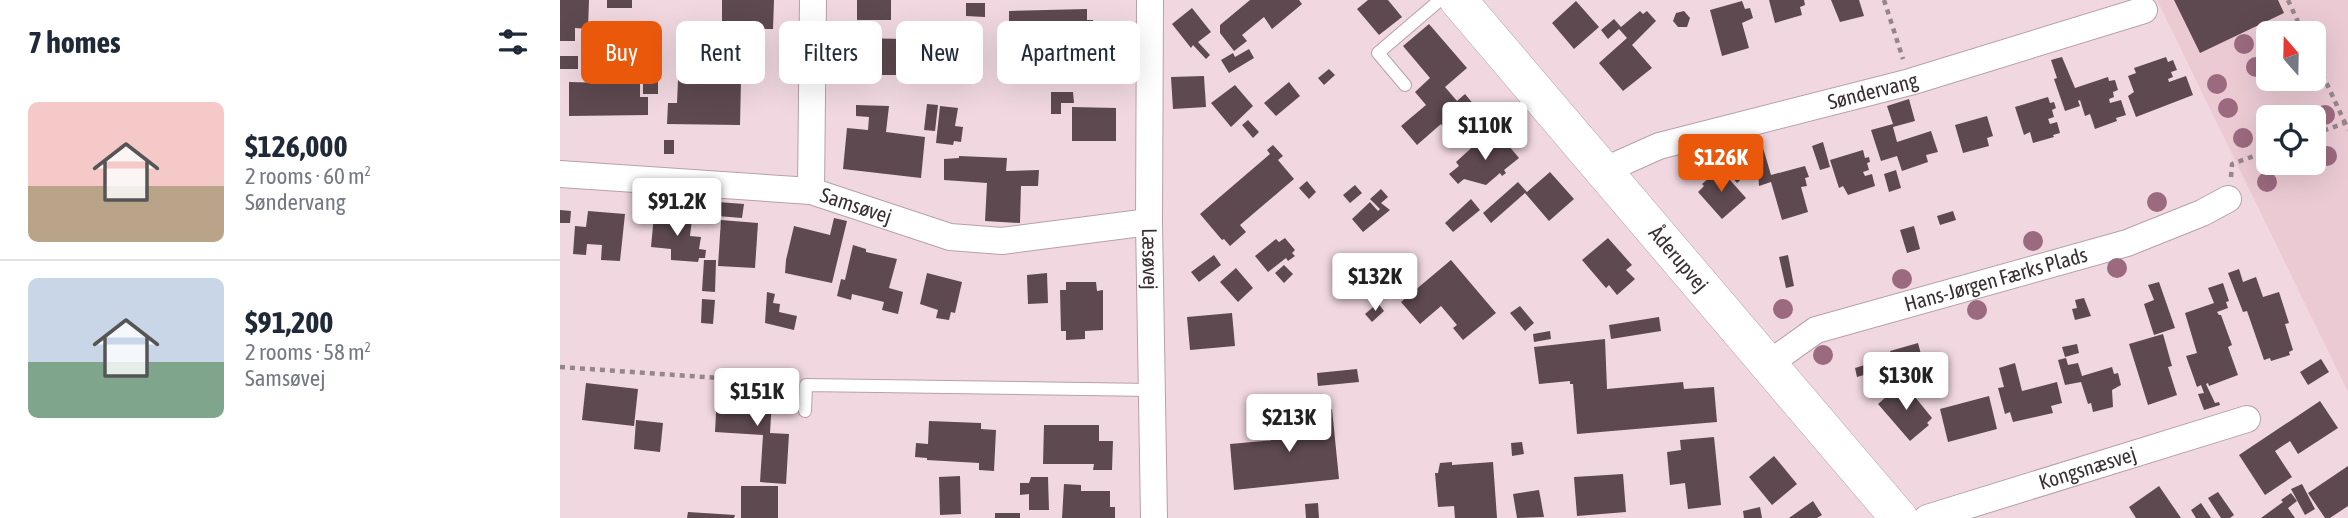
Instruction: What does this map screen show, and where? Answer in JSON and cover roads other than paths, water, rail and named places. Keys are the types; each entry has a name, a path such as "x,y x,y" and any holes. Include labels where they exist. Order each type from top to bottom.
{"street":[{"path":"811,191 813,0"},
{"name":"Læsøvej","path":"1150,0 1149,222 1154,518"},
{"name":"Åderupvej","path":"1458,0 1899,518"},
{"name":"Søndervang","path":"1603,171 1659,145 1910,82 2144,10"},
{"name":"Samsøvej","path":"560,174 811,191 950,237 1002,241 1149,222"},
{"name":"Hans-Jørgen Færks Plads","path":"1767,365 1816,330 2127,243 2202,214 2228,199"},
{"name":"Kongsnæsvej","path":"1927,518 2247,419"}],"lane":[{"path":"1405,85 1378,53 1440,0"},
{"path":"805,411 806,384 1152,390"}]}
